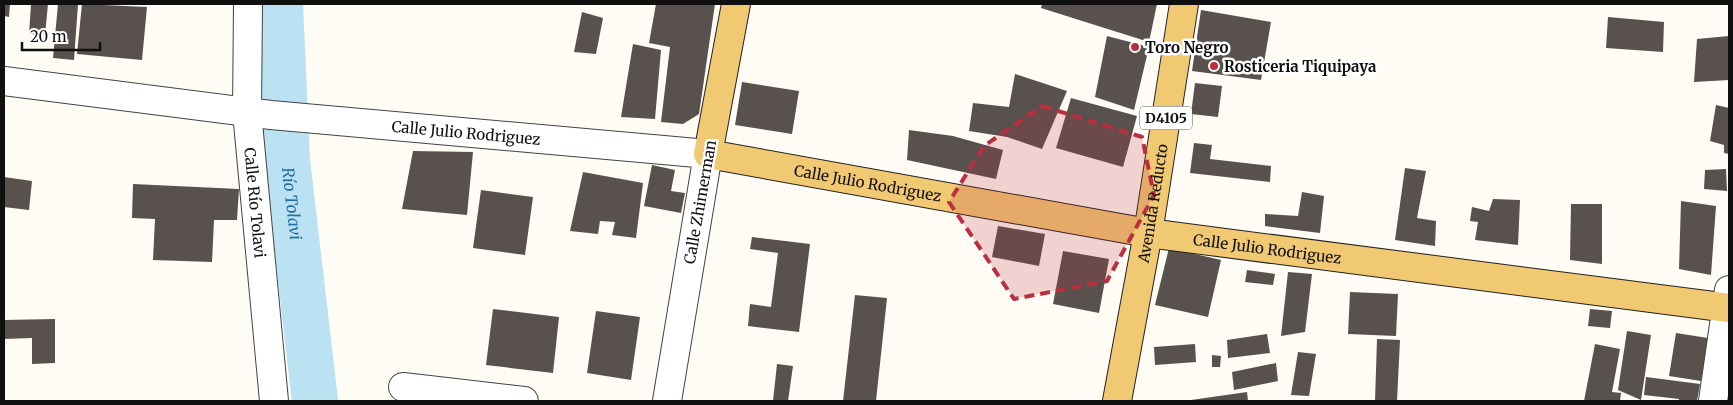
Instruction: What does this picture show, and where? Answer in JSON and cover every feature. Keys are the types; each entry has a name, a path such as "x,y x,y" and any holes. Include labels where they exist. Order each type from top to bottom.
{"main road":[{"name":"Calle Zhimerman","path":"708,154 736,4"},
{"name":"Avenida Reducto","path":"1117,401 1148,233 1184,4"},
{"name":"Calle Julio Rodriguez","path":"708,154 1148,233 1728,302"}],"street":[{"name":"Calle Río Tolavi","path":"248,4 259,114 274,401"},
{"name":"Calle Julio Rodriguez","path":"4,81 259,114 708,154"},
{"name":"Calle Zhimerman","path":"667,401 708,154"},
{"path":"1713,401 1728,302"},
{"path":"403,387 524,401"}],"highlighted area":[{"path":"1042,106 1142,137 1154,195 1107,281 1014,299 949,202 984,146"}],"building":[{"path":"4,4 10,4 9,17 4,16"},
{"path":"31,4 48,4 45,35 29,34"},
{"path":"58,4 78,4 74,60 53,58"},
{"path":"82,4 147,7 142,60 77,54"},
{"path":"656,4 715,4 699,114 683,124 661,122 670,47 649,43"},
{"path":"1042,4 1157,4 1149,42 1041,8"},
{"path":"1201,10 1271,22 1261,80 1192,71"},
{"path":"582,12 603,18 596,54 574,52"},
{"path":"1608,17 1664,22 1663,52 1606,48"},
{"path":"1107,36 1149,47 1134,110 1095,97"},
{"path":"1729,36 1729,80 1694,82 1697,39"},
{"path":"633,44 661,50 655,119 621,117"},
{"path":"1015,74 1067,91 1042,149 1007,137 969,131 973,103 1009,107"},
{"path":"742,82 799,91 792,134 735,125"},
{"path":"1195,83 1222,86 1218,117 1191,114"},
{"path":"1071,98 1137,116 1123,167 1056,148"},
{"path":"1716,105 1729,108 1729,154 1724,153 1724,145 1710,141"},
{"path":"909,130 953,136 1003,150 996,179 907,160"},
{"path":"1194,143 1212,145 1210,159 1271,166 1270,182 1190,173"},
{"path":"413,151 473,152 467,215 402,209"},
{"path":"652,165 675,170 671,191 685,193 681,213 644,206"},
{"path":"1405,168 1426,171 1417,218 1436,221 1435,246 1395,240"},
{"path":"1726,169 1727,191 1704,189 1705,170"},
{"path":"583,172 643,183 636,238 612,235 615,222 600,221 598,234 570,231"},
{"path":"4,177 32,181 29,210 4,207"},
{"path":"133,184 239,189 237,220 214,220 212,262 153,260 155,219 132,218"},
{"path":"481,190 533,197 525,255 473,248"},
{"path":"1302,192 1324,196 1320,233 1265,226 1265,214 1298,216"},
{"path":"1493,199 1520,200 1518,245 1475,240 1478,222 1470,221 1472,207 1489,211"},
{"path":"1681,201 1716,206 1711,275 1679,269"},
{"path":"1571,204 1602,204 1602,264 1570,260"},
{"path":"998,226 1045,234 1039,266 992,257"},
{"path":"752,237 810,244 799,332 748,326 750,304 771,307 778,253 750,249"},
{"path":"1169,248 1221,260 1208,317 1155,305"},
{"path":"1063,251 1109,259 1099,313 1053,304"},
{"path":"1247,270 1275,274 1273,285 1245,282"},
{"path":"1288,272 1312,274 1305,332 1281,336"},
{"path":"1350,292 1398,294 1396,336 1348,334"},
{"path":"855,295 887,298 876,401 843,401"},
{"path":"493,309 559,317 553,373 486,365"},
{"path":"1590,309 1612,311 1610,328 1588,326"},
{"path":"596,311 640,317 631,380 587,373"},
{"path":"55,319 55,363 32,364 32,338 4,339 4,320"},
{"path":"1627,331 1651,335 1641,400 1618,390"},
{"path":"1676,333 1708,338 1701,381 1669,376"},
{"path":"1267,334 1270,353 1228,358 1227,340"},
{"path":"1377,339 1400,340 1397,401 1375,401"},
{"path":"1195,344 1196,362 1155,365 1154,347"},
{"path":"1595,344 1620,349 1612,392 1621,393 1620,401 1584,401"},
{"path":"1298,352 1316,354 1309,396 1291,395"},
{"path":"1212,355 1221,356 1220,367 1212,367"},
{"path":"1276,363 1278,381 1234,390 1232,372"},
{"path":"777,364 793,366 788,401 773,401"},
{"path":"1646,377 1700,384 1697,401 1679,401 1679,399 1644,395"},
{"path":"1247,392 1248,401 1191,401 1191,400"}],"waterway":[{"name":"Río Tolavi","path":"280,4 287,160 315,401"}],"place":[{"name":"Toro Negro","path":"1135,47"},
{"name":"Rosticeria Tiquipaya","path":"1214,66"}]}
